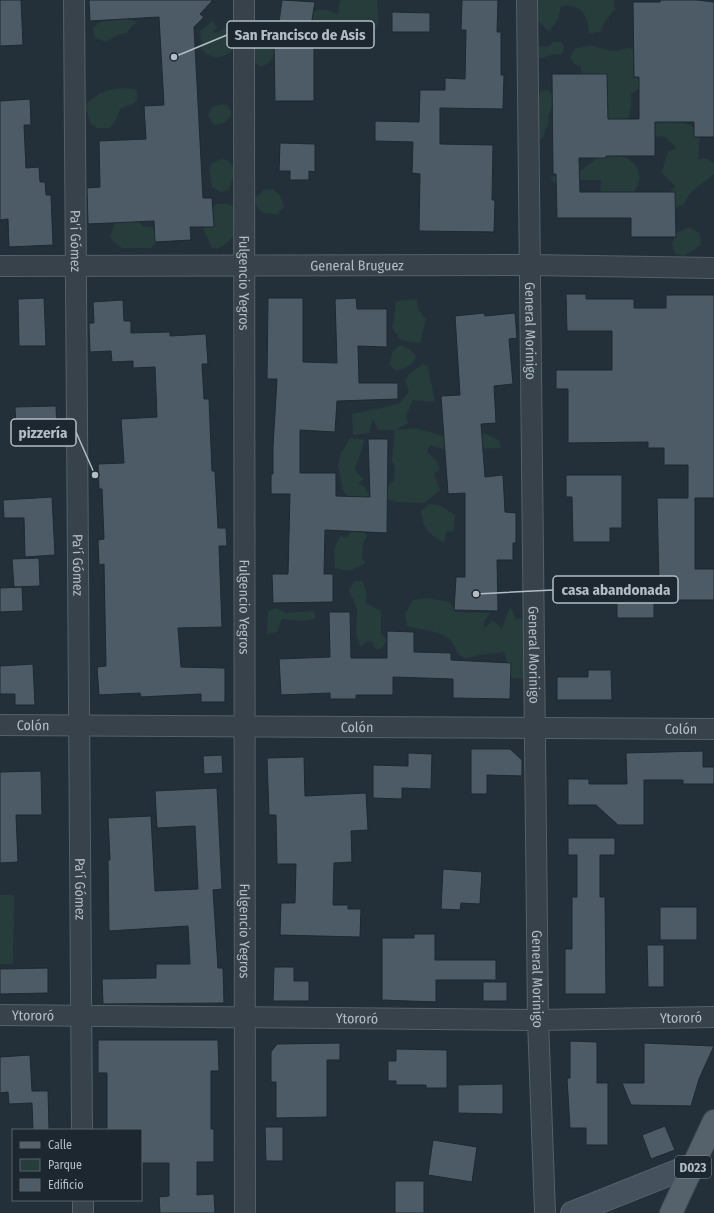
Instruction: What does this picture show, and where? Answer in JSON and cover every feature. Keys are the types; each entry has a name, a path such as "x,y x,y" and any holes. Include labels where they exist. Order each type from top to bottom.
{"main road":[{"name":"D023","path":"671,1213 695,1164 714,1120"},
{"path":"572,1213 695,1164"}],"street":[{"name":"Pa'í Gómez","path":"74,0 82,1129"},
{"name":"Fulgencio Yegros","path":"244,0 245,1213"},
{"name":"General Morinigo","path":"527,0 538,1020 545,1213"},
{"name":"General Bruguez","path":"0,266 531,265 714,268"},
{"name":"Colón","path":"0,726 714,729"},
{"name":"Ytororó","path":"0,1015 538,1020 714,1017"},
{"path":"83,1201 83,1213"}],"green space":[{"path":"341,0 377,0 378,23 371,35 366,38 359,39 342,39 326,35 319,32 315,28 311,13 318,10 324,10 331,11 338,15"},
{"path":"528,0 614,0 615,9 604,23 601,31 589,34 585,16 579,9 561,6 558,19 549,32 537,20"},
{"path":"124,18 137,22 127,33 120,34 106,42 95,38 93,28 100,22"},
{"path":"213,21 217,27 213,33 226,27 231,28 236,32 236,46 224,56 211,56 202,50 200,31"},
{"path":"266,25 272,26 276,44 270,61 266,65 260,67 253,60 253,42 255,32"},
{"path":"554,42 561,42 564,46 561,55 556,54 537,59 537,46 547,47"},
{"path":"590,45 605,50 614,51 629,47 638,52 644,85 631,94 630,113 618,140 581,89 581,67 574,64 570,58 574,49"},
{"path":"123,88 134,89 137,92 138,99 134,103 120,109 117,118 110,128 97,128 90,123 85,105 102,92"},
{"path":"548,90 557,99 548,116 549,122 542,139 538,139 537,99 541,91"},
{"path":"223,104 227,105 231,111 231,116 224,123 214,125 208,115 212,107"},
{"path":"659,121 688,124 697,130 701,135 698,159 708,159 714,163 714,174 690,193 684,204 678,206 671,213 668,194 675,186 662,171 668,151 677,149 666,137 654,136 650,126"},
{"path":"614,154 622,156 634,163 637,168 639,178 638,185 634,193 600,196 601,180 566,180 555,183 550,178 561,173 574,175 602,155"},
{"path":"221,159 229,161 235,170 229,190 221,192 212,187 209,169 212,163"},
{"path":"272,189 280,195 284,206 278,214 262,212 254,199 264,190"},
{"path":"217,204 228,204 236,208 237,226 232,238 217,249 212,248 202,226 208,210"},
{"path":"116,218 138,219 142,226 152,227 158,232 158,240 151,248 122,248 110,238"},
{"path":"689,227 700,233 701,245 684,256 675,254 672,244 676,233"},
{"path":"417,299 418,309 426,320 420,343 401,340 392,328 396,301"},
{"path":"400,345 410,349 416,357 407,367 401,370 394,370 390,365 392,352"},
{"path":"423,364 428,367 435,402 413,400 406,416 408,423 396,430 415,428 450,438 471,428 499,440 501,448 447,450 430,445 427,452 436,460 440,469 434,474 440,490 424,503 395,502 384,497 385,489 394,481 395,468 392,460 395,430 378,430 373,419 369,433 353,435 352,414 399,404 409,392 405,381 410,373"},
{"path":"350,438 364,440 355,468 357,473 364,479 358,483 365,487 371,499 362,528 367,536 363,543 362,559 366,563 349,571 335,568 334,555 336,543 340,536 347,537 351,532 360,528 351,501 343,490 338,465 341,453"},
{"path":"429,504 439,505 455,515 454,531 446,532 444,543 431,534 423,522 421,511"},
{"path":"354,581 363,581 367,596 366,603 381,611 381,633 387,640 381,649 375,649 373,643 368,641 361,647 359,643 356,631 357,611 349,590"},
{"path":"427,598 450,602 455,612 490,613 484,622 484,629 493,620 502,629 510,606 516,619 525,618 525,679 511,678 504,652 474,656 465,659 457,653 454,645 444,635 407,626 405,614 413,600"},
{"path":"276,608 287,613 314,611 315,619 301,621 282,619 277,632 267,634 268,611"},
{"path":"0,895 14,895 13,964 0,964"}],"building":[{"path":"0,0 21,0 23,45 0,46"},
{"path":"89,0 213,0 200,14 204,17 194,27 203,198 212,198 214,227 190,227 191,240 155,242 154,221 88,224 87,188 100,187 99,141 146,139 144,106 164,105 159,17 90,21"},
{"path":"282,0 315,2 309,37 314,37 314,101 275,101 274,37 277,37"},
{"path":"462,0 498,0 497,32 501,32 501,75 504,75 503,109 440,108 440,144 493,145 492,200 495,200 494,232 419,231 420,174 412,173 413,142 375,141 375,121 419,122 420,90 445,90 445,78 465,79 466,30 461,30"},
{"path":"661,0 697,0 714,2 714,137 694,137 694,122 655,122 655,156 606,156 606,158 579,158 580,192 675,192 676,237 631,237 631,218 557,218 556,174 553,174 552,74 607,74 608,119 639,119 639,77 634,77 633,2 660,2"},
{"path":"392,12 430,13 430,32 392,32"},
{"path":"30,99 31,125 24,125 26,168 39,167 40,182 45,182 46,195 51,195 53,245 9,247 8,219 0,220 0,101"},
{"path":"280,143 315,144 315,172 309,171 309,180 290,180 290,171 279,171"},
{"path":"566,294 586,294 586,299 634,299 634,308 666,308 666,295 714,295 714,498 695,498 695,569 714,569 714,600 654,600 654,618 617,618 617,583 659,583 657,498 688,498 688,465 664,465 664,448 648,448 648,442 568,443 568,389 556,389 556,370 612,370 612,331 567,331"},
{"path":"44,298 46,346 19,346 18,299"},
{"path":"268,298 303,298 303,362 337,363 335,299 356,298 357,309 387,309 387,347 358,346 359,383 398,383 398,399 337,401 335,432 300,430 300,473 336,473 336,496 370,497 368,439 388,439 387,533 325,530 324,574 333,574 333,602 273,603 272,574 288,574 290,494 271,494 277,379 267,379"},
{"path":"123,300 124,321 131,321 131,333 170,332 170,336 206,334 208,364 202,364 204,399 209,399 212,471 215,471 218,528 226,528 227,546 219,546 222,627 178,628 181,667 225,668 225,702 201,702 201,694 141,697 140,693 99,695 97,667 106,666 104,564 99,565 98,540 104,539 102,489 99,489 98,464 124,463 121,419 157,417 155,367 133,368 133,361 112,362 111,351 90,352 89,323 94,323 93,302"},
{"path":"484,313 485,316 515,313 517,338 509,339 513,384 494,386 496,423 481,424 485,477 503,475 505,512 516,513 516,543 513,543 513,560 497,560 498,611 454,610 456,577 465,577 465,493 448,494 441,396 460,395 455,316"},
{"path":"56,406 57,429 16,430 15,407"},
{"path":"566,475 622,475 622,528 610,528 610,542 573,542 572,497 566,497"},
{"path":"52,497 55,555 25,557 24,518 4,518 3,500"},
{"path":"39,558 40,586 14,587 12,559"},
{"path":"22,587 23,611 0,612 0,588"},
{"path":"329,612 350,612 351,658 387,658 387,631 414,632 414,652 451,653 451,660 511,663 510,699 453,698 453,679 393,677 393,695 356,695 356,699 330,699 330,693 281,695 279,659 330,657"},
{"path":"33,664 35,705 15,705 15,694 0,694 0,666"},
{"path":"588,670 611,670 612,700 557,700 557,677 588,677"},
{"path":"471,749 510,749 522,760 522,776 487,775 487,794 471,794"},
{"path":"703,751 703,767 714,767 714,784 683,784 683,780 644,780 644,825 618,825 596,805 568,805 568,779 589,779 589,784 627,784 626,753"},
{"path":"408,753 432,754 431,789 402,788 402,799 373,798 373,765 408,766"},
{"path":"222,755 223,773 204,774 203,756"},
{"path":"304,757 305,796 366,793 368,830 351,831 352,862 334,863 333,905 348,905 348,909 361,909 360,937 280,935 281,903 295,903 296,864 277,864 276,815 269,815 267,758"},
{"path":"41,771 42,815 16,815 18,862 0,863 0,772"},
{"path":"217,788 222,889 213,890 218,968 223,968 224,1003 103,1004 102,979 156,978 156,964 190,964 188,926 109,931 108,860 110,860 108,818 151,816 155,891 198,889 195,826 157,828 155,791"},
{"path":"568,838 615,838 615,855 600,855 600,897 605,897 606,994 565,994 565,949 572,949 572,897 577,897 577,855 568,855"},
{"path":"443,869 482,872 480,904 461,903 460,910 441,909"},
{"path":"660,907 697,907 697,940 660,940"},
{"path":"414,934 435,934 435,960 496,960 496,980 436,980 436,1002 382,1000 382,938 414,938"},
{"path":"647,945 664,945 664,987 648,987"},
{"path":"274,967 294,967 294,981 309,981 309,1001 273,1001"},
{"path":"48,968 48,993 0,994 0,969"},
{"path":"483,982 507,982 507,1001 483,1001"},
{"path":"98,1040 218,1040 219,1071 211,1071 211,1129 214,1129 214,1162 197,1162 197,1195 214,1194 215,1213 160,1213 159,1197 169,1196 169,1163 142,1163 142,1129 107,1129 107,1073 98,1073"},
{"path":"570,1041 597,1042 597,1083 608,1083 608,1145 586,1145 586,1128 570,1128 567,1078 570,1078"},
{"path":"340,1043 340,1060 327,1060 327,1117 276,1118 276,1082 271,1082 271,1052 277,1044"},
{"path":"644,1043 714,1046 699,1079 691,1106 631,1105 622,1083 644,1083"},
{"path":"396,1049 447,1050 447,1088 426,1088 426,1085 396,1085 396,1081 388,1081 388,1061 396,1061"},
{"path":"30,1055 32,1091 48,1091 49,1129 33,1129 32,1103 9,1104 8,1092 0,1093 0,1057"},
{"path":"503,1084 503,1114 458,1113 458,1085"},
{"path":"665,1126 675,1150 651,1159 642,1135"},
{"path":"265,1127 283,1127 283,1161 266,1161"},
{"path":"433,1140 477,1147 472,1182 428,1175"},
{"path":"395,1181 424,1181 424,1213 395,1213"}],"place":[{"name":"San Francisco de Asis","path":"174,57"},
{"name":"pizzería","path":"95,475"},
{"name":"casa abandonada","path":"476,594"}]}
